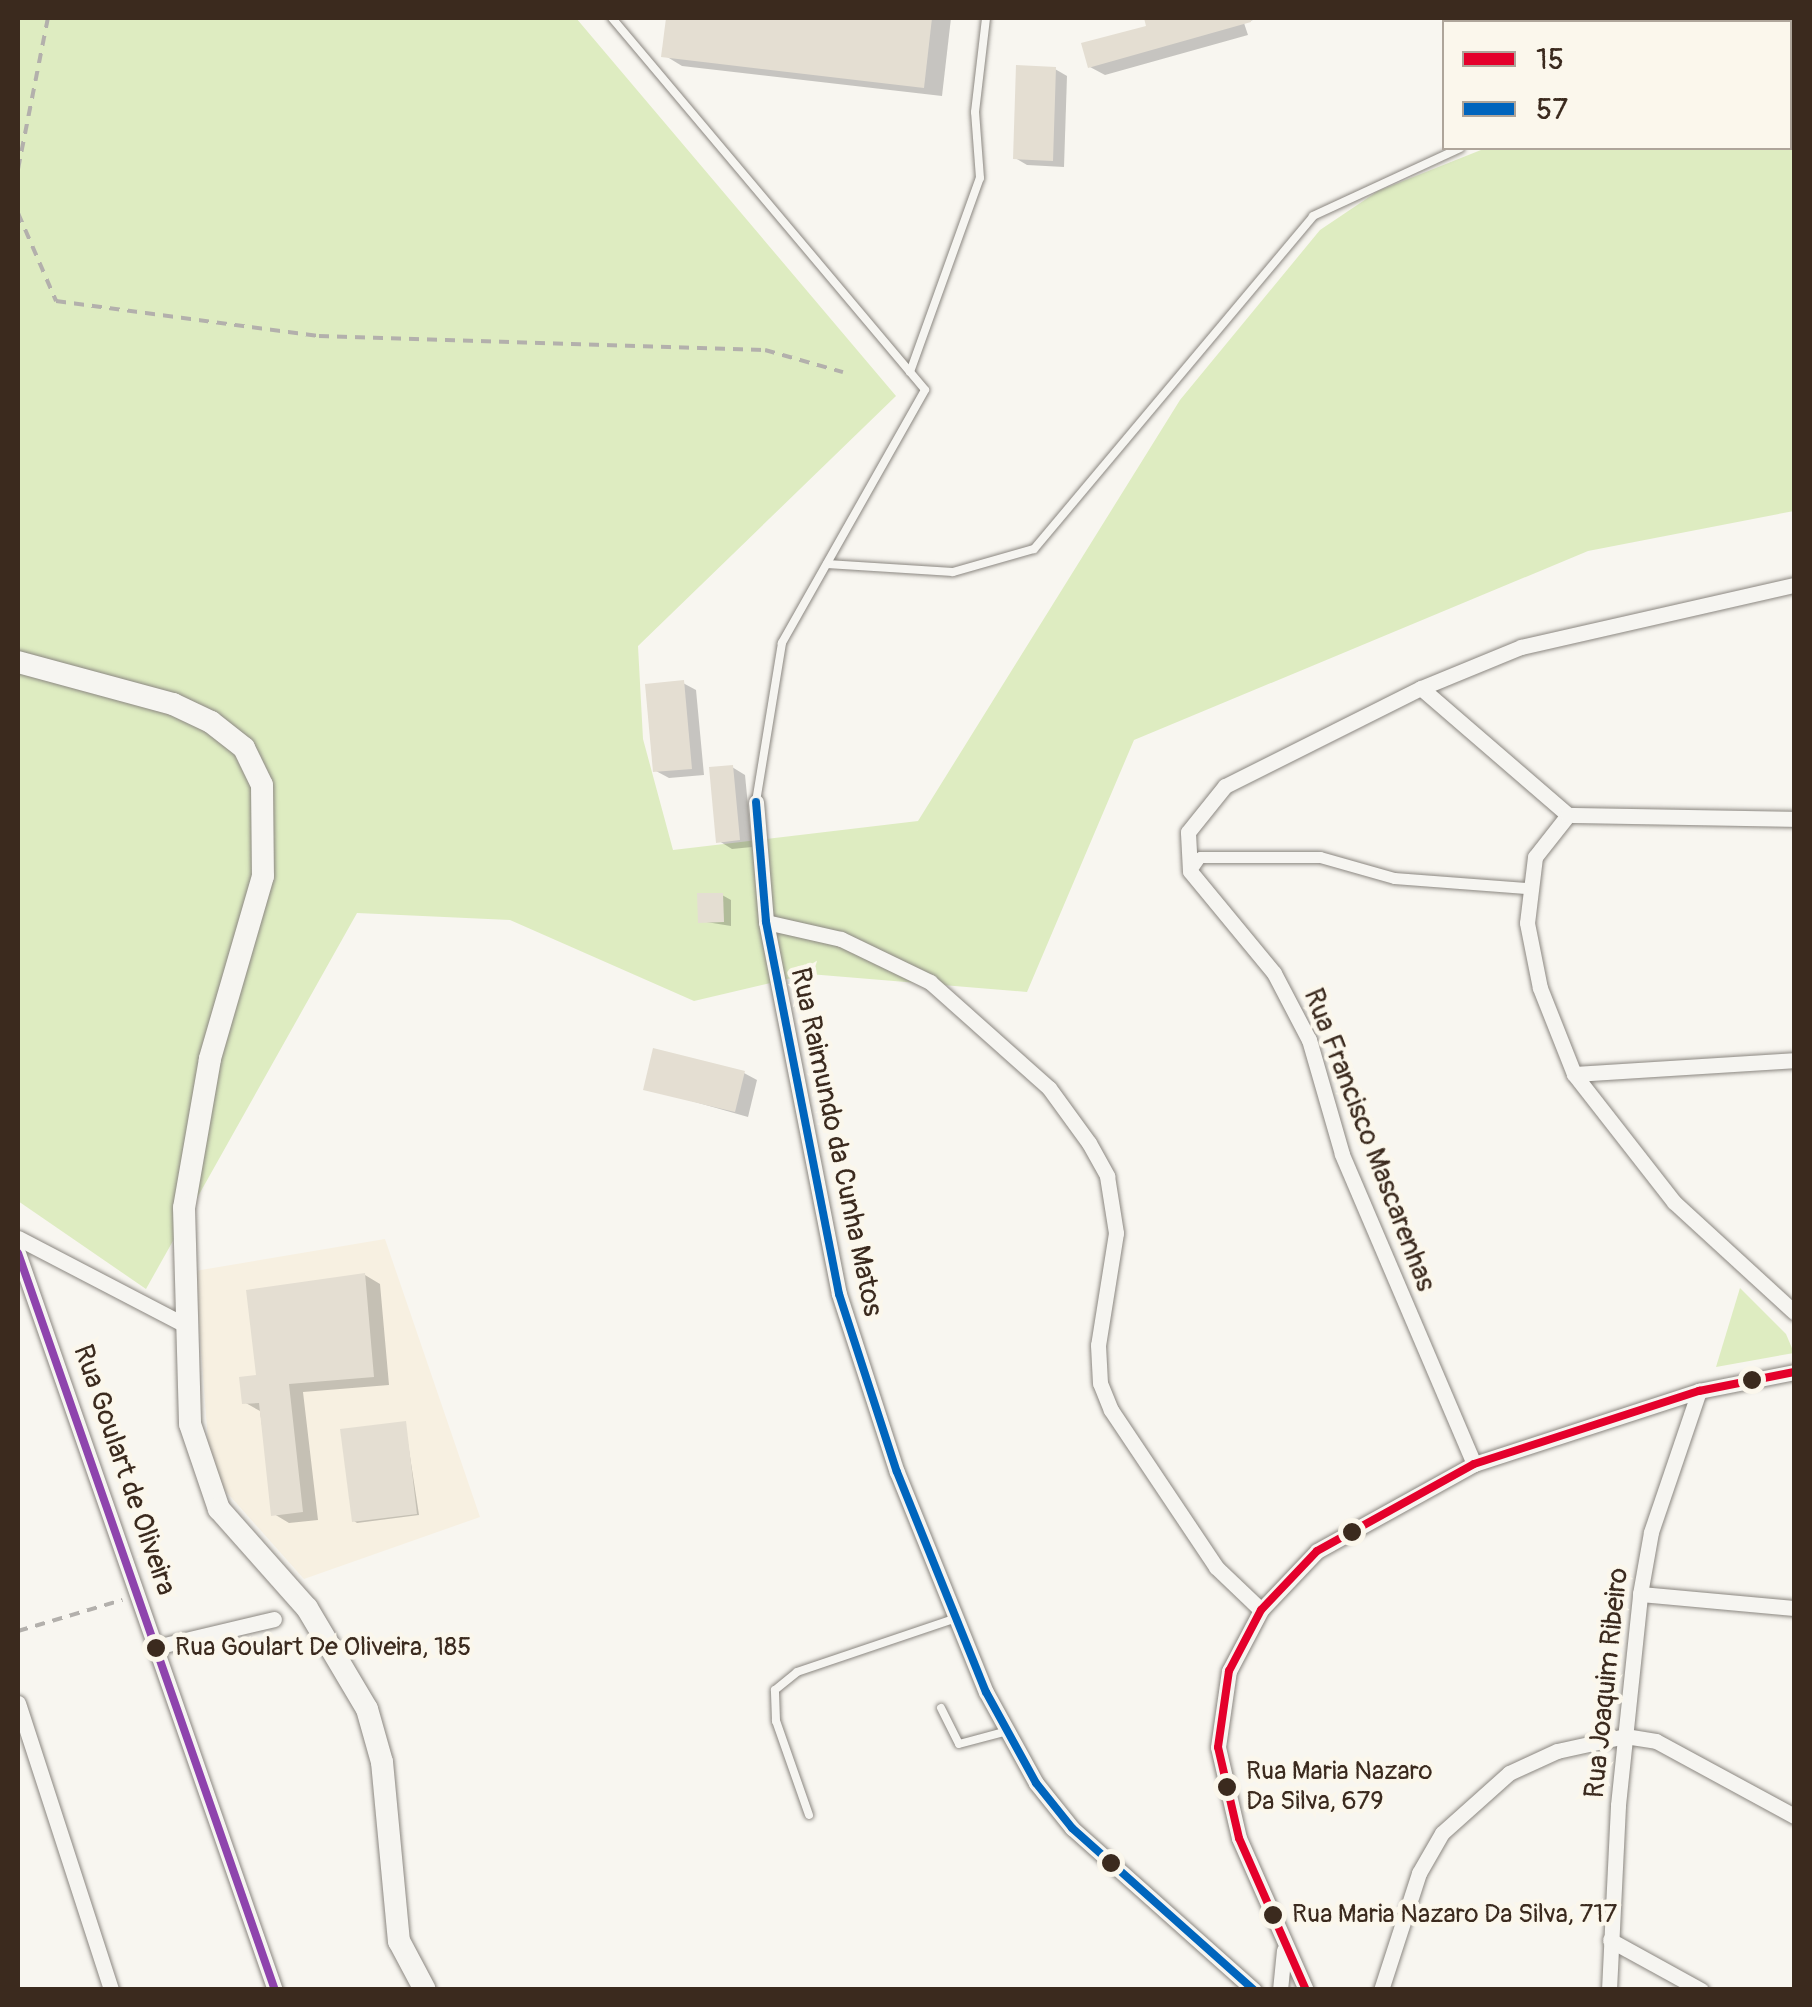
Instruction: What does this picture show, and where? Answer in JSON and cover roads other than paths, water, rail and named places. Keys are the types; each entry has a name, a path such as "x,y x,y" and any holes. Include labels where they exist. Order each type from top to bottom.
{"main road":[{"path":"18,662 173,704 211,722 244,748 262,786 262,876 210,1059 189,1165 185,1325 190,1424 199,1467 219,1509 306,1608 367,1708 382,1762 400,1941 424,1990"}],"street":[{"path":"1794,585 1521,647 1421,688 1568,814 1704,822 1794,819"},
{"name":"Rua Francisco Mascarenhas","path":"1421,688 1225,786 1196,814 1187,853 1190,871 1288,995 1309,1040 1342,1154 1474,1464"},
{"name":"Rua Raimundo da Cunha Matos","path":"756,802 766,922 858,1368 956,1618 1004,1732 1072,1828 1229,1973 1254,1990"},
{"path":"1568,814 1535,857 1526,888 1540,988 1574,1074 1674,1202 1794,1312"},
{"path":"1190,871 1200,857 1320,857 1394,878 1526,888"},
{"path":"766,922 841,939 930,982 1049,1088 1090,1143 1107,1176 1116,1233 1098,1345 1100,1383 1111,1410 1216,1566 1261,1610"},
{"path":"1574,1074 1794,1060"},
{"path":"18,1238 185,1325"},
{"name":"Rua Goulart de Oliveira","path":"18,1253 160,1646 274,1990"},
{"path":"1306,1990 1284,1950 1238,1838 1218,1747 1229,1670 1261,1610 1318,1550 1474,1464 1700,1391 1794,1372"},
{"name":"Rua Joaquim Ribeiro","path":"1609,1990 1640,1594 1651,1532 1700,1391"},
{"path":"1640,1594 1794,1608"},
{"path":"160,1646 274,1619"},
{"path":"18,1704 111,1990"},
{"path":"1381,1990 1420,1872 1442,1833 1509,1773 1557,1751 1626,1736 1678,1751 1794,1816"},
{"path":"1610,1940 1700,1990"},
{"path":"1280,1990 1284,1950"},
{"name":"Rua Raimundo da Cunha Matos","path":"1229,1973 1241,1990"}],"lane":[{"path":"612,18 925,390 782,643 756,802"},
{"path":"910,372 980,178 975,112 986,18"},
{"path":"827,564 953,572 1034,548 1313,216 1456,150"},
{"path":"809,1814 776,1721 775,1690 797,1672 956,1618"},
{"path":"941,1708 959,1744 1004,1732"}],"place":[{"name":"Rua Goulart De Oliveira, 185","path":"156,1648"},
{"name":"Rua Maria Nazaro Da Silva, 679","path":"1227,1787"},
{"name":"Rua Maria Nazaro Da Silva, 717","path":"1273,1915"}]}
